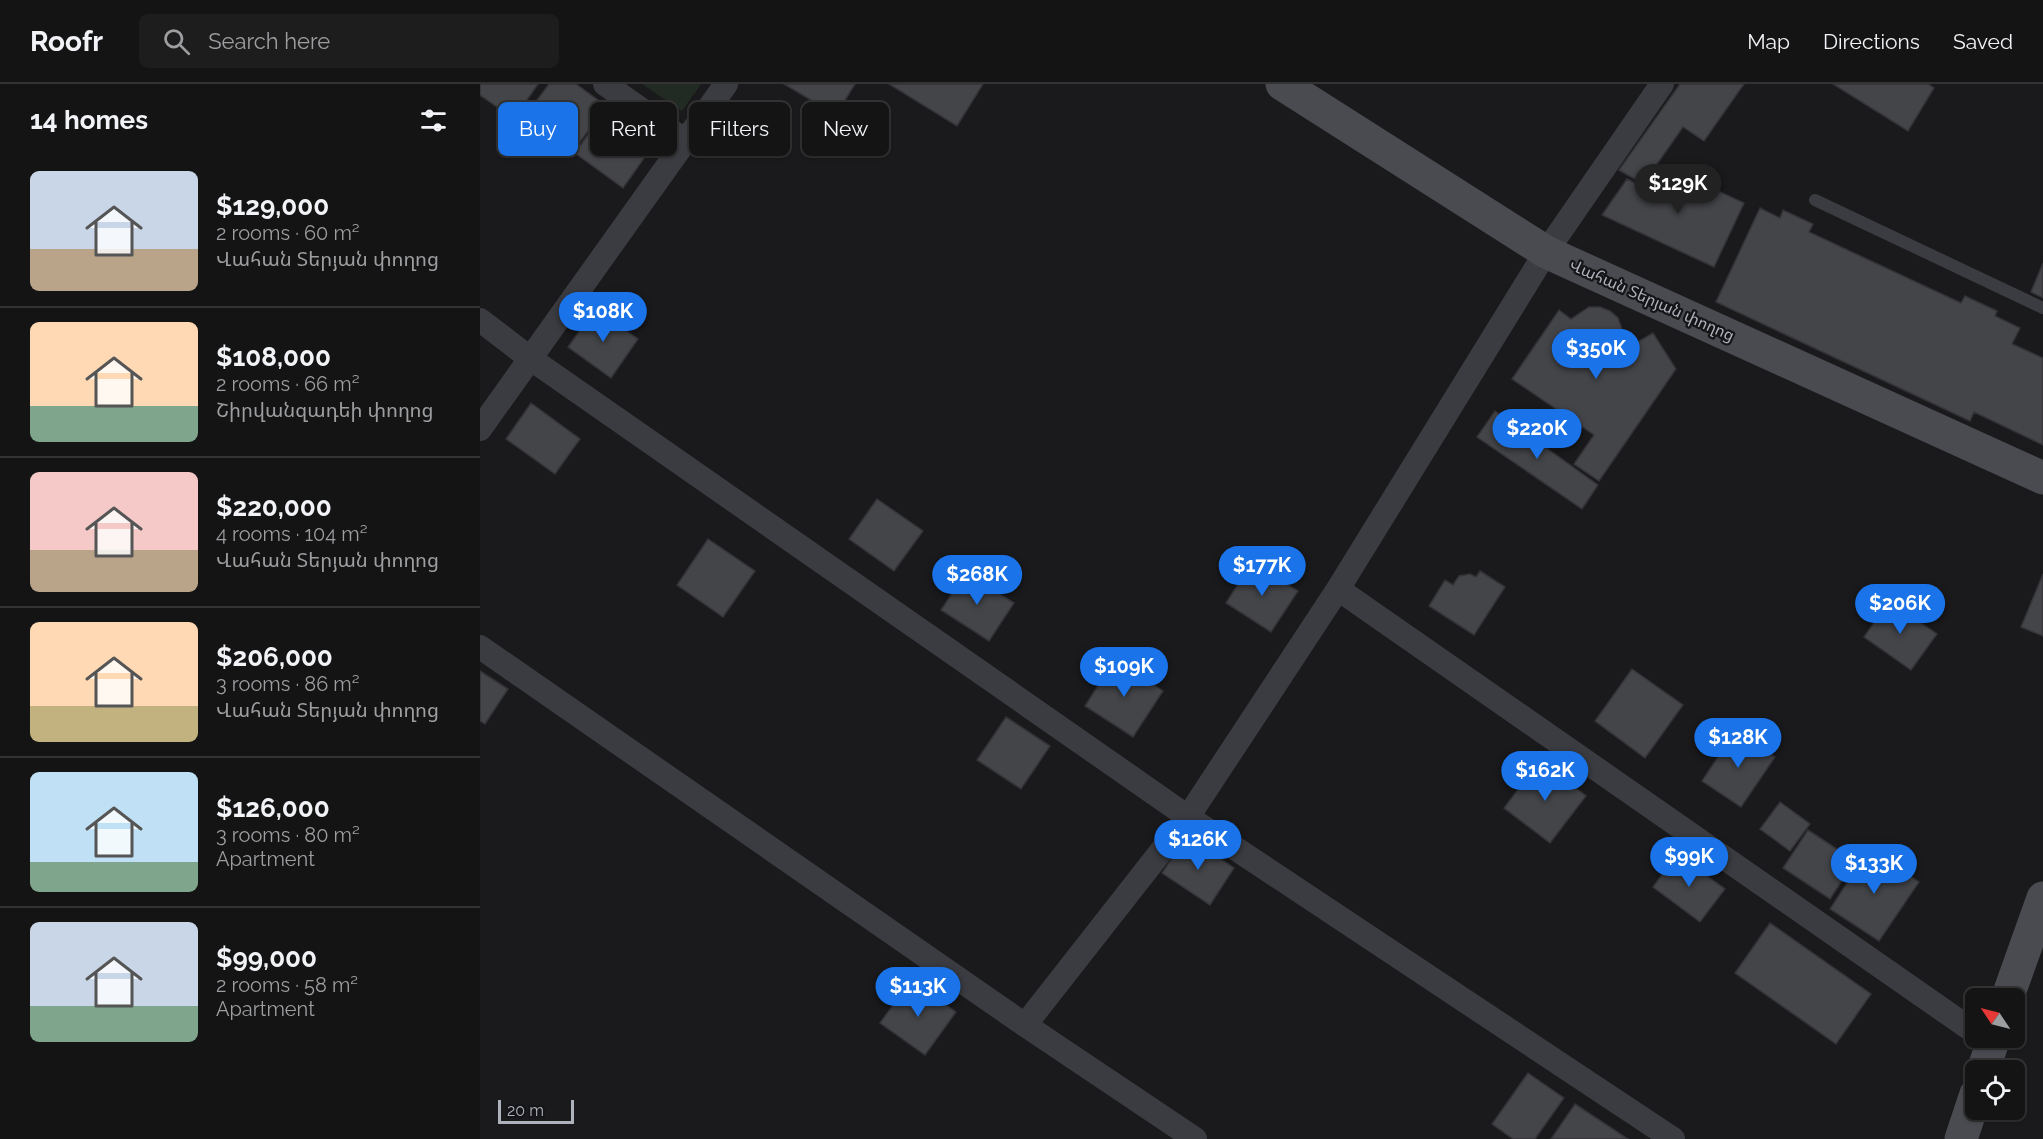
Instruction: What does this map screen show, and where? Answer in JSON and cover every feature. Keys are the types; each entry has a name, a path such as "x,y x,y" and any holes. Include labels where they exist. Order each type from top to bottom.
{"street":[{"path":"605,84 687,141"},
{"path":"480,429 726,84"},
{"name":"Վահան Տերյան փողոց","path":"1282,84 1546,252 2043,478"},
{"path":"1025,1025 1188,818 1338,589 1546,252 1662,84"},
{"path":"480,320 531,359 1188,818 1673,1139"},
{"path":"1338,589 1965,1031"},
{"path":"480,647 1025,1025 1195,1139"},
{"path":"2011,988 2042,905"},
{"path":"1961,1139 1967,1120"}],"lane":[{"path":"1815,200 2043,308"}],"shaded area":[{"path":"642,84 701,84 682,111 677,108 677,102 669,102"}],"building":[{"path":"480,84 538,84 526,102 498,102 498,108 480,95"},
{"path":"549,84 576,84 601,102 590,102 590,128 578,145 578,102 536,102"},
{"path":"784,84 855,84 844,102 814,102"},
{"path":"889,84 983,84 957,126"},
{"path":"1680,84 1744,84 1704,141 1683,127 1643,184 1619,170"},
{"path":"1833,84 1928,84 1934,88 1908,131"},
{"path":"590,132 590,156 646,156 623,188 578,155 578,149"},
{"path":"1667,167 1744,203 1714,267 1602,215 1627,179 1655,192"},
{"path":"1760,208 1780,218 1783,210 1813,224 1809,232 1961,303 1965,296 1997,311 1995,316 2020,328 2012,344 2043,358 2043,445 1974,412 1970,421 1716,302"},
{"path":"2043,263 2043,298 2031,292"},
{"path":"1589,307 1600,307 1610,311 1618,318 1622,329 1622,339 1618,350 1621,352 1653,333 1676,369 1599,481 1574,464 1594,435 1512,379 1559,310 1571,319"},
{"path":"595,309 638,339 611,378 568,347"},
{"path":"531,403 580,439 555,474 506,439"},
{"path":"1495,411 1598,485 1582,509 1477,437"},
{"path":"877,499 923,531 894,571 849,539"},
{"path":"708,539 755,571 723,617 677,585"},
{"path":"1252,562 1298,591 1271,632 1226,603"},
{"path":"1480,571 1505,587 1474,635 1429,606 1445,580 1453,585 1459,576 1470,574 1476,577"},
{"path":"966,572 1014,603 989,641 941,610"},
{"path":"2043,574 2043,636 2021,627"},
{"path":"1889,601 1937,634 1911,670 1864,637"},
{"path":"1115,659 1163,691 1133,737 1085,706"},
{"path":"1632,669 1683,705 1645,758 1595,721"},
{"path":"480,671 508,689 485,724 480,721"},
{"path":"1006,717 1050,746 1021,789 977,760"},
{"path":"1735,731 1775,757 1741,807 1702,781"},
{"path":"1540,760 1586,796 1550,843 1504,808"},
{"path":"1780,802 1810,824 1790,851 1760,829"},
{"path":"1808,830 1855,861 1830,899 1783,868"},
{"path":"1187,836 1234,868 1210,905 1162,873"},
{"path":"1869,849 1919,882 1879,941 1830,909"},
{"path":"1677,854 1725,889 1700,922 1653,887"},
{"path":"1770,923 1871,994 1836,1044 1735,973"},
{"path":"911,980 956,1012 925,1055 880,1023"},
{"path":"1528,1073 1564,1098 1535,1139 1513,1139 1492,1124"},
{"path":"1575,1104 1628,1139 1551,1139"}]}
